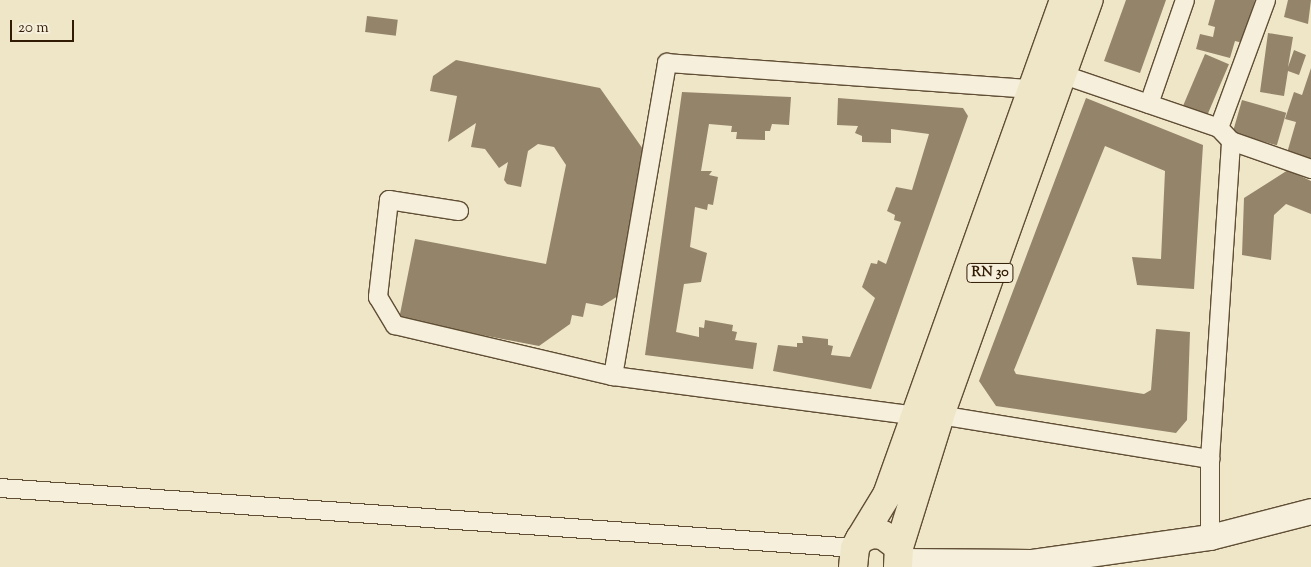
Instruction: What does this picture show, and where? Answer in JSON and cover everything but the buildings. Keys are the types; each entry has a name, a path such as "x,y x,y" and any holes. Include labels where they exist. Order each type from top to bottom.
{"main road":[{"name":"RN 30","path":"899,558 928,415 1033,89 1064,0"},
{"name":"RN 30","path":"855,557 928,415 1062,74 1089,0"},
{"path":"855,557 872,534 883,534 899,558 1032,562 1210,537 1311,510"}],"street":[{"path":"1149,104 1185,0"},
{"path":"1210,537 1210,459 1225,134 1266,0"},
{"path":"613,376 667,63 1033,89"},
{"path":"1062,74 1149,104 1311,169"},
{"path":"459,211 389,200 378,297 396,325 613,376 928,415 1210,459"},
{"path":"0,488 855,557"}]}
